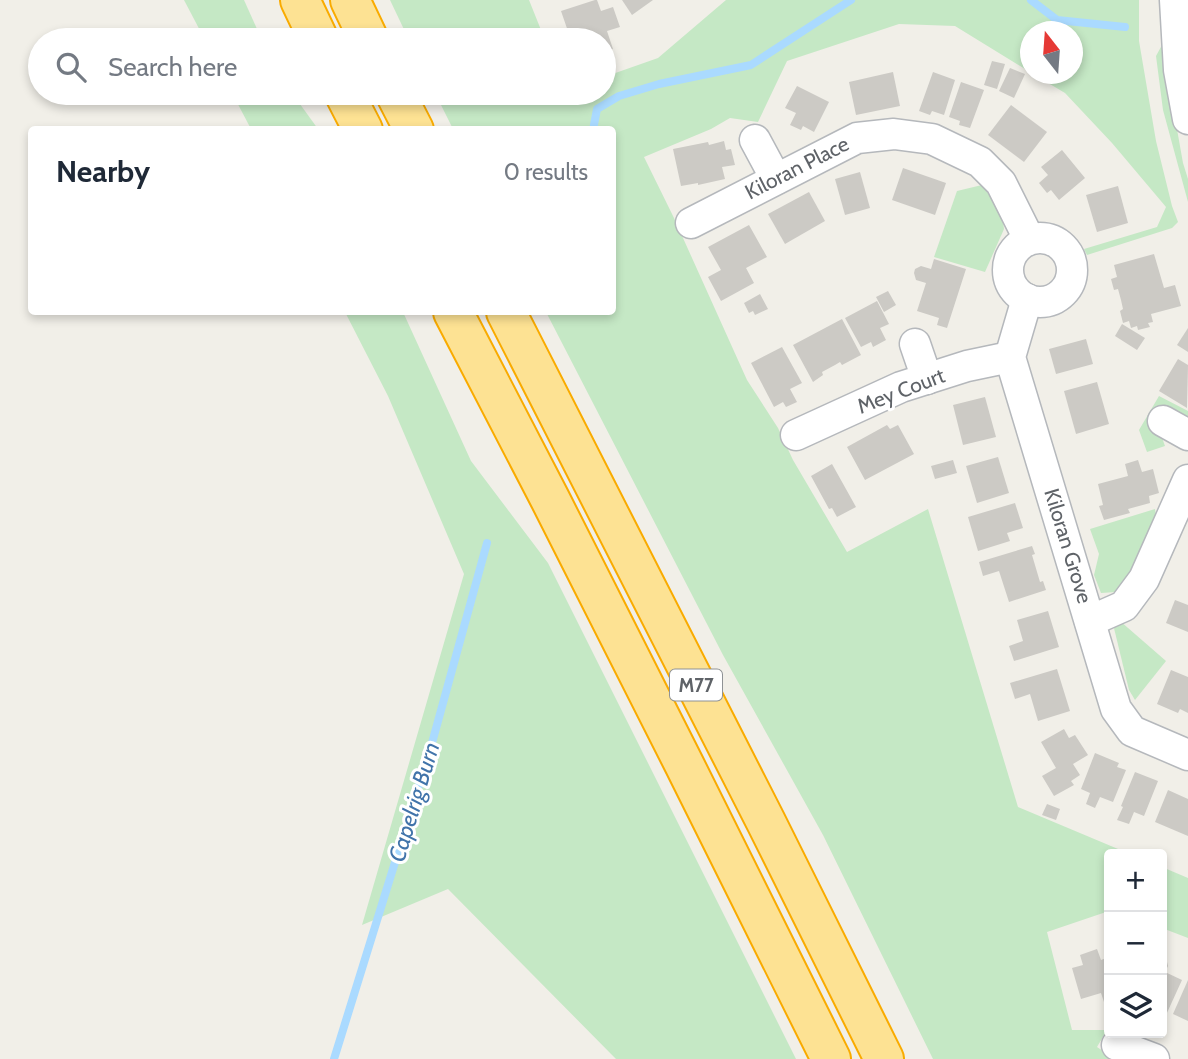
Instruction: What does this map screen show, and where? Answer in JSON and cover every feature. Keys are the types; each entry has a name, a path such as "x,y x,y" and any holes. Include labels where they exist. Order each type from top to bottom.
{"highway":[{"path":"300,0 313,28"},
{"path":"350,0 363,28"},
{"path":"350,105 361,126"},
{"path":"402,105 412,126"},
{"name":"M77","path":"455,315 831,1059"},
{"name":"M77","path":"508,315 884,1059"}],"street":[{"path":"1175,0 1188,118"},
{"name":"Kiloran Place","path":"691,223 857,138 894,134 932,139 980,162 1001,183 1029,239"},
{"path":"755,140 776,179"},
{"path":"1049,238 1067,250 1071,260 1071,281 1066,290 1048,302 1027,299 1011,285 1008,263 1012,253 1029,239 1049,238"},
{"path":"1010,357 1027,299"},
{"path":"915,344 927,379"},
{"name":"Mey Court","path":"796,435 901,387 967,366 1010,357"},
{"name":"Kiloran Grove","path":"1010,357 1116,709 1132,731 1188,755"},
{"path":"1090,621 1124,606 1144,579 1188,480"},
{"path":"1117,1045 1149,1058"}],"green space":[{"path":"184,0 244,0 257,28 199,28"},
{"path":"390,0 529,0 540,28 403,28"},
{"path":"726,0 1139,0 1139,41 1156,141 1178,222 1172,228 1087,255 1084,249 1157,227 1166,207 1065,93 1050,84 1083,84 1083,21 1020,21 1020,66 955,26 899,24 787,61 758,122 730,118 711,129 644,157 747,380 778,428 793,460 847,552 928,509 1018,807 1118,849 1104,849 1104,913 1047,932 1072,1030 1104,1030 1097,1047 1115,1059 933,1059 823,835 723,655 548,315 616,315 616,126 452,126 441,105 616,105 616,73 658,58"},
{"path":"1162,45 1188,179 1188,202 1163,110 1156,56"},
{"path":"238,105 301,105 316,126 249,126"},
{"path":"982,185 1002,212 1004,229 985,272 934,257 957,191"},
{"path":"347,315 404,315 471,461 548,563 796,1059 616,1059 448,889 362,925 464,574 388,396"},
{"path":"1159,396 1188,411 1188,419 1161,435 1165,446 1147,452 1139,430"},
{"path":"1155,509 1157,522 1129,583 1116,592 1101,593 1094,575 1099,554 1090,529"},
{"path":"1120,621 1166,661 1135,700 1129,690 1113,624"},
{"path":"1167,869 1188,878 1188,938 1167,930"}],"building":[{"path":"597,0 601,11 613,7 620,27 567,28 561,11"},
{"path":"622,0 653,0 632,15"},
{"path":"992,61 1005,64 997,89 984,85"},
{"path":"1010,68 1020,72 1020,84 1014,98 999,91"},
{"path":"893,72 900,106 856,115 849,82"},
{"path":"933,72 955,80 944,115 932,111 930,115 919,111"},
{"path":"961,82 984,90 970,128 959,125 960,121 949,117"},
{"path":"797,86 829,102 814,132 803,126 801,130 790,125 796,113 785,108"},
{"path":"1011,105 1047,132 1024,162 988,135"},
{"path":"724,141 726,150 731,149 735,165 722,167 725,179 681,186 673,149"},
{"path":"1062,150 1085,178 1059,200 1051,190 1047,193 1039,183 1048,175 1041,167"},
{"path":"903,168 946,183 935,215 892,200"},
{"path":"860,172 870,208 845,215 835,179"},
{"path":"1118,186 1128,223 1097,232 1086,195"},
{"path":"809,192 825,221 785,244 768,214"},
{"path":"749,225 767,257 746,268 754,283 721,301 708,277 721,270 708,247"},
{"path":"1154,254 1164,288 1175,285 1181,306 1151,314 1153,322 1148,323 1150,327 1138,330 1137,326 1131,328 1129,321 1123,323 1118,289 1114,290 1111,279 1117,277 1114,265"},
{"path":"934,259 966,269 947,328 937,325 939,318 917,311 926,283 916,280 915,269 921,266 931,269"},
{"path":"888,291 896,305 884,312 876,297"},
{"path":"760,294 768,309 755,315 753,311 749,313 744,303"},
{"path":"877,301 889,324 880,328 886,340 873,347 871,342 861,347 845,318"},
{"path":"842,319 861,355 822,372 823,375 813,382 793,345"},
{"path":"1122,324 1145,338 1137,350 1115,336"},
{"path":"1188,328 1188,352 1177,345"},
{"path":"1086,339 1093,364 1056,374 1049,349"},
{"path":"782,347 802,383 790,389 797,402 786,407 783,402 774,407 751,363"},
{"path":"1178,359 1188,365 1187,408 1159,391"},
{"path":"1097,382 1109,424 1076,434 1064,391"},
{"path":"985,397 996,437 963,445 953,405"},
{"path":"887,425 890,429 898,425 914,454 865,480 847,447"},
{"path":"998,457 1009,493 977,503 966,466"},
{"path":"953,460 957,473 935,479 931,466"},
{"path":"1138,460 1142,472 1153,469 1159,493 1149,496 1150,503 1128,509 1130,513 1104,520 1099,506 1103,505 1098,484 1128,476 1125,464"},
{"path":"832,464 856,507 837,517 832,508 829,509 811,476"},
{"path":"1015,503 1023,528 1007,533 1010,541 978,551 968,517"},
{"path":"1032,546 1040,582 1043,581 1046,590 1009,602 999,571 983,576 979,562"},
{"path":"1175,600 1188,605 1188,632 1166,623"},
{"path":"1048,611 1059,647 1014,661 1009,646 1023,641 1017,620"},
{"path":"1057,669 1070,711 1038,721 1030,694 1015,699 1010,683"},
{"path":"1171,670 1188,677 1188,713 1180,709 1178,713 1157,704"},
{"path":"1064,729 1069,738 1075,735 1088,755 1073,764 1080,775 1071,781 1074,785 1054,796 1042,776 1056,768 1041,742"},
{"path":"1095,753 1119,763 1117,767 1126,770 1113,802 1100,797 1095,808 1086,804 1090,793 1081,789"},
{"path":"1135,772 1158,781 1144,816 1134,812 1129,824 1117,820"},
{"path":"1168,790 1188,799 1188,836 1155,822"},
{"path":"1047,804 1060,809 1056,820 1042,815"},
{"path":"1097,949 1101,960 1104,959 1104,1002 1101,993 1081,999 1072,968 1083,965 1080,955"},
{"path":"1167,973 1182,980 1167,1013"},
{"path":"1188,980 1188,1021 1173,1014"}],"waterway":[{"name":"Capelrig Burn","path":"616,98 659,84 751,65 851,0"},
{"name":"Capelrig Burn","path":"1031,0 1057,20 1125,27"},
{"name":"Capelrig Burn","path":"594,126 597,109 604,105"},
{"name":"Capelrig Burn","path":"334,1059 432,743 487,543"}]}
